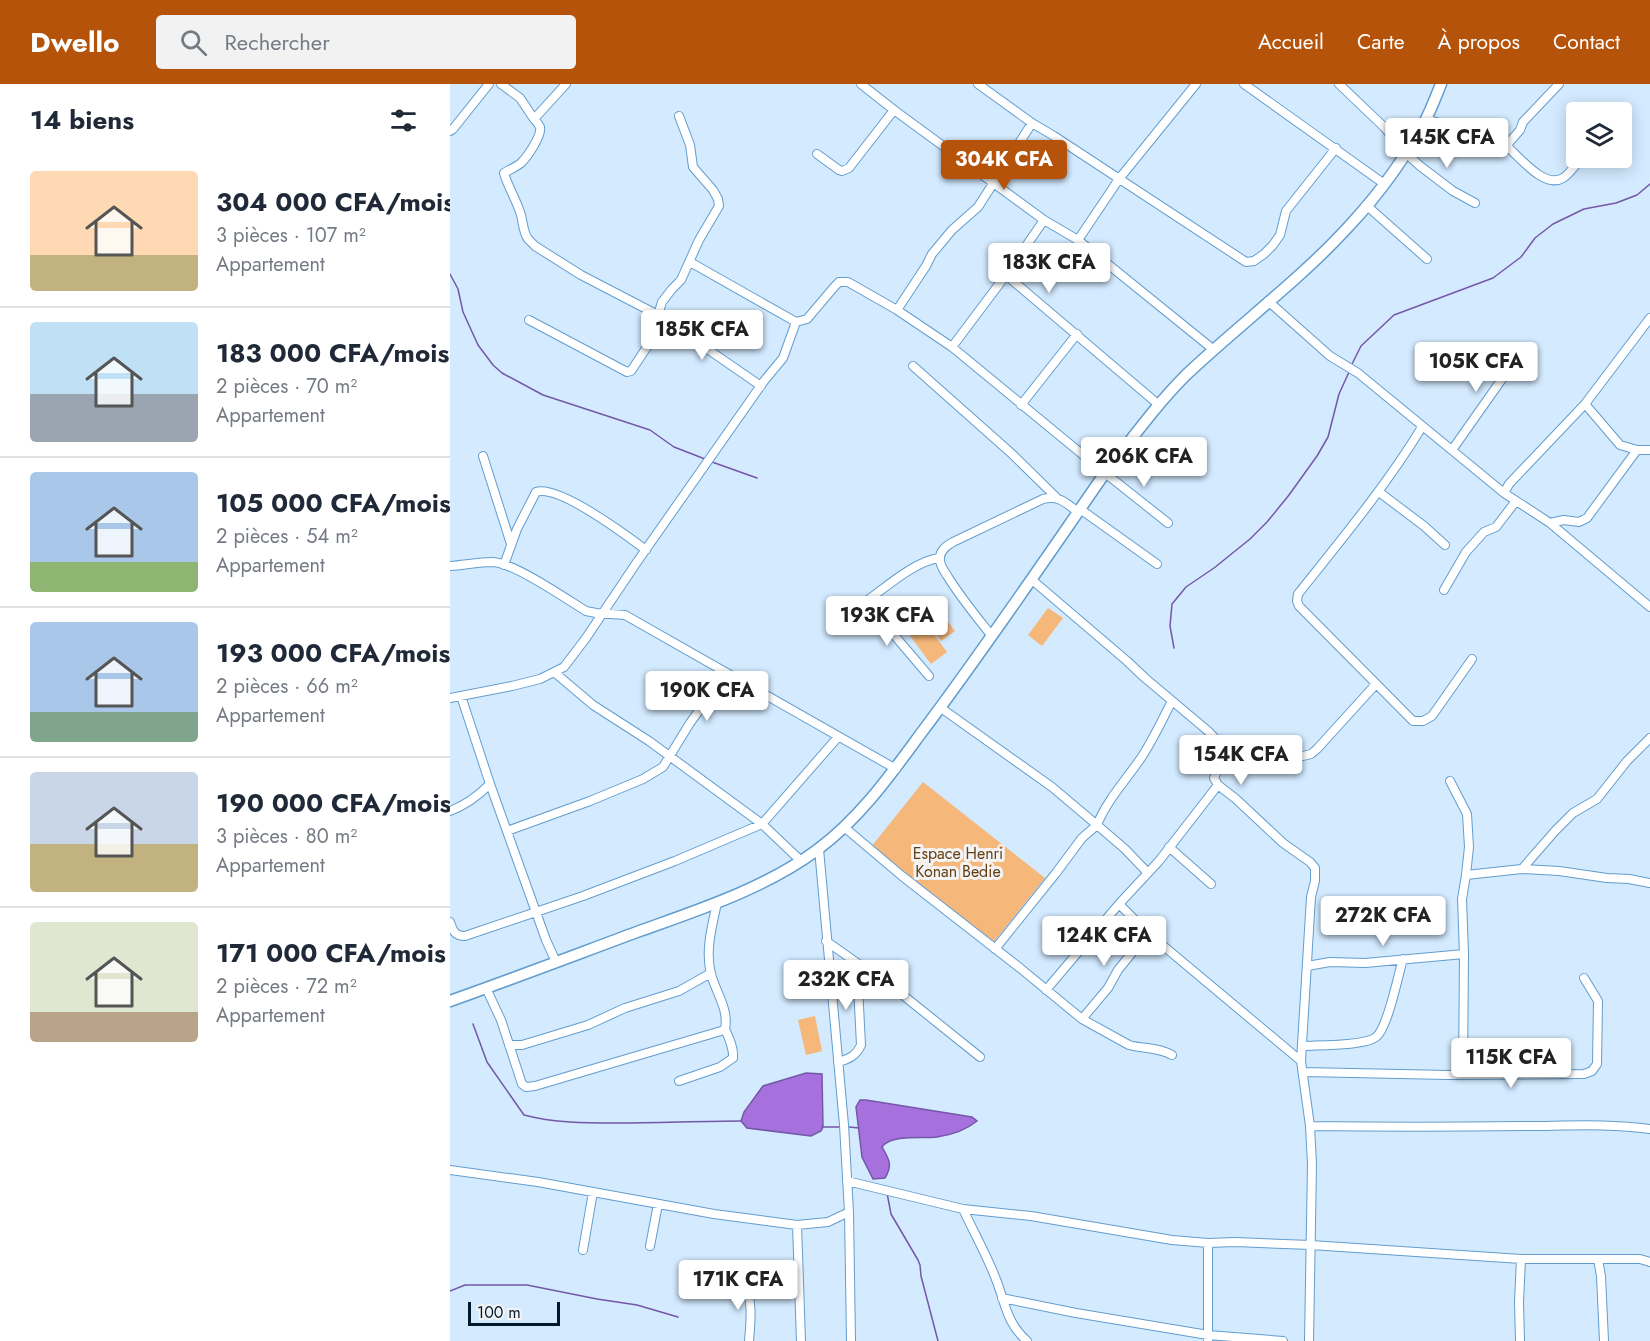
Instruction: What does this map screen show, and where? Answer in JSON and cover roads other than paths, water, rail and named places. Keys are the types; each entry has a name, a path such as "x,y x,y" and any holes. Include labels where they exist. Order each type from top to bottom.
{"main road":[{"path":"450,1001 717,903 801,861 844,827 871,800 896,769 1105,473 1159,405 1185,377 1318,257 1351,224 1406,153 1426,119 1441,84"}],"street":[{"path":"450,131 489,84"},
{"path":"501,84 520,98 540,129 537,140 520,163 503,175 511,188 521,214 525,233 535,246 581,275 661,317 761,386"},
{"path":"534,119 566,84"},
{"path":"861,84 1044,220 1078,240 1214,350"},
{"path":"978,84 1032,123 1246,262 1264,254 1274,244 1280,235 1286,211 1336,148"},
{"path":"1078,240 1119,179 1196,84"},
{"path":"1244,84 1383,183"},
{"path":"1339,84 1420,166 1453,191 1475,203"},
{"path":"1507,145 1520,130 1523,122 1559,84"},
{"path":"817,154 839,170 849,168 894,110"},
{"path":"529,320 627,372 631,371 661,317 662,302 679,284 699,240 719,206 713,190 693,167 690,145 679,116"},
{"path":"1426,119 1457,129 1486,130 1507,145 1530,170 1546,179 1556,181 1564,177 1572,168"},
{"path":"897,310 932,254 952,230 978,207 1032,123"},
{"path":"1366,205 1427,259"},
{"path":"952,347 1044,220"},
{"path":"690,262 796,322 807,319 839,282 848,282 897,310 952,347 1168,523"},
{"path":"1006,275 1159,405"},
{"path":"1268,301 1330,356 1358,373 1504,493 1550,523 1650,607"},
{"path":"1504,493 1509,484 1585,404 1650,318"},
{"path":"450,698 540,679 564,667 783,358 796,322"},
{"path":"1022,405 1077,334"},
{"path":"1452,450 1521,352"},
{"path":"913,366 1011,453 1056,497 1157,564"},
{"path":"1585,404 1620,445 1637,450 1650,450"},
{"path":"1422,427 1379,492 1298,594 1297,601 1299,606 1413,720 1423,721 1432,717 1472,660"},
{"path":"1550,523 1564,520 1579,522 1587,518 1637,450"},
{"path":"483,456 512,544"},
{"path":"504,565 517,530 536,492 541,490 573,502 646,549"},
{"path":"1379,492 1445,545"},
{"path":"991,635 963,601 941,566 939,558 946,546 953,542 1043,499 1056,497"},
{"path":"1444,590 1466,552 1484,532 1496,526 1516,501"},
{"path":"837,621 899,577 931,559 939,558"},
{"path":"450,566 494,562 519,571 586,610 625,615 896,769"},
{"path":"1031,579 1057,599 1218,741 1226,758"},
{"path":"866,602 929,676"},
{"path":"554,672 592,705 650,741 762,824 801,861"},
{"path":"507,831 590,801 643,779 663,767 706,701 730,676"},
{"path":"1309,1341 1312,1164 1310,1126 1301,1061 1311,897 1315,868 1283,843 1218,785 1214,778 1226,758 1311,754 1376,684"},
{"path":"461,696 535,911 556,962"},
{"path":"995,949 1082,838 1097,825 1100,816 1142,756 1172,701"},
{"path":"941,708 1052,787 1125,849 1147,872"},
{"path":"450,922 454,933 465,936 583,896 675,861 762,824 838,736"},
{"path":"1522,868 1573,813 1597,799 1650,738"},
{"path":"1450,781 1467,814 1469,847 1462,899 1463,1075"},
{"path":"450,811 462,807 490,784"},
{"path":"1046,990 1158,861 1218,785"},
{"path":"844,827 1082,1019 1129,1045 1156,1049 1172,1055"},
{"path":"1169,847 1211,884"},
{"path":"819,849 847,1181 851,1341"},
{"path":"1466,875 1522,868 1650,883"},
{"path":"679,1081 720,1067 733,1058 725,1029 726,1016 711,973 709,944 717,903"},
{"path":"1119,904 1148,933 1301,1061"},
{"path":"1082,1019 1148,933"},
{"path":"826,940 904,996 980,1057"},
{"path":"1307,966 1330,962 1365,963 1464,954"},
{"path":"1303,1046 1362,1043 1376,1038 1389,1011 1403,958"},
{"path":"838,1062 849,1059 857,1053 861,1045 858,986 854,961"},
{"path":"509,1046 522,1045 588,1025 625,1008 679,991 711,973"},
{"path":"1304,1072 1513,1076 1584,1074 1592,1071 1597,1064 1598,1001 1584,978"},
{"path":"486,988 501,1020 522,1084 526,1087 725,1029"},
{"path":"1310,1126 1406,1128 1633,1126 1650,1129"},
{"path":"450,1170 538,1182 714,1214 797,1225 828,1222 849,1212"},
{"path":"847,1181 963,1209 1031,1216 1172,1240 1311,1245 1521,1259 1640,1259 1650,1262"},
{"path":"583,1250 593,1192"},
{"path":"650,1246 658,1204"},
{"path":"963,1209 997,1282 1007,1315 1013,1327 1027,1341"},
{"path":"797,1225 801,1341"},
{"path":"1208,1243 1208,1338"},
{"path":"1520,1341 1521,1259"},
{"path":"1598,1259 1604,1341"},
{"path":"743,1279 749,1293 751,1310 749,1341"},
{"path":"1002,1298 1208,1338 1283,1341"}],"waterway":[{"path":"1352,364 1361,346 1394,315 1493,278 1521,257 1535,238 1553,224 1584,209 1616,203 1637,195 1650,184"},
{"path":"450,274 458,289 463,312 478,345 502,373 543,395 650,430 674,447 705,459"},
{"path":"1174,648 1170,626 1172,604 1186,587 1250,539 1289,495 1328,437 1339,394 1349,372"},
{"path":"712,462 757,478"},
{"path":"473,1024 487,1062 524,1115 547,1120 582,1123 742,1121"},
{"path":"822,1127 841,1127"},
{"path":"849,1127 859,1128"},
{"path":"887,1193 891,1214 920,1265 938,1341"},
{"path":"450,1291 465,1285 527,1285 637,1305 678,1317"}],"park label":[{"name":"Espace Henri Konan Bedie","path":"958,862"}]}
